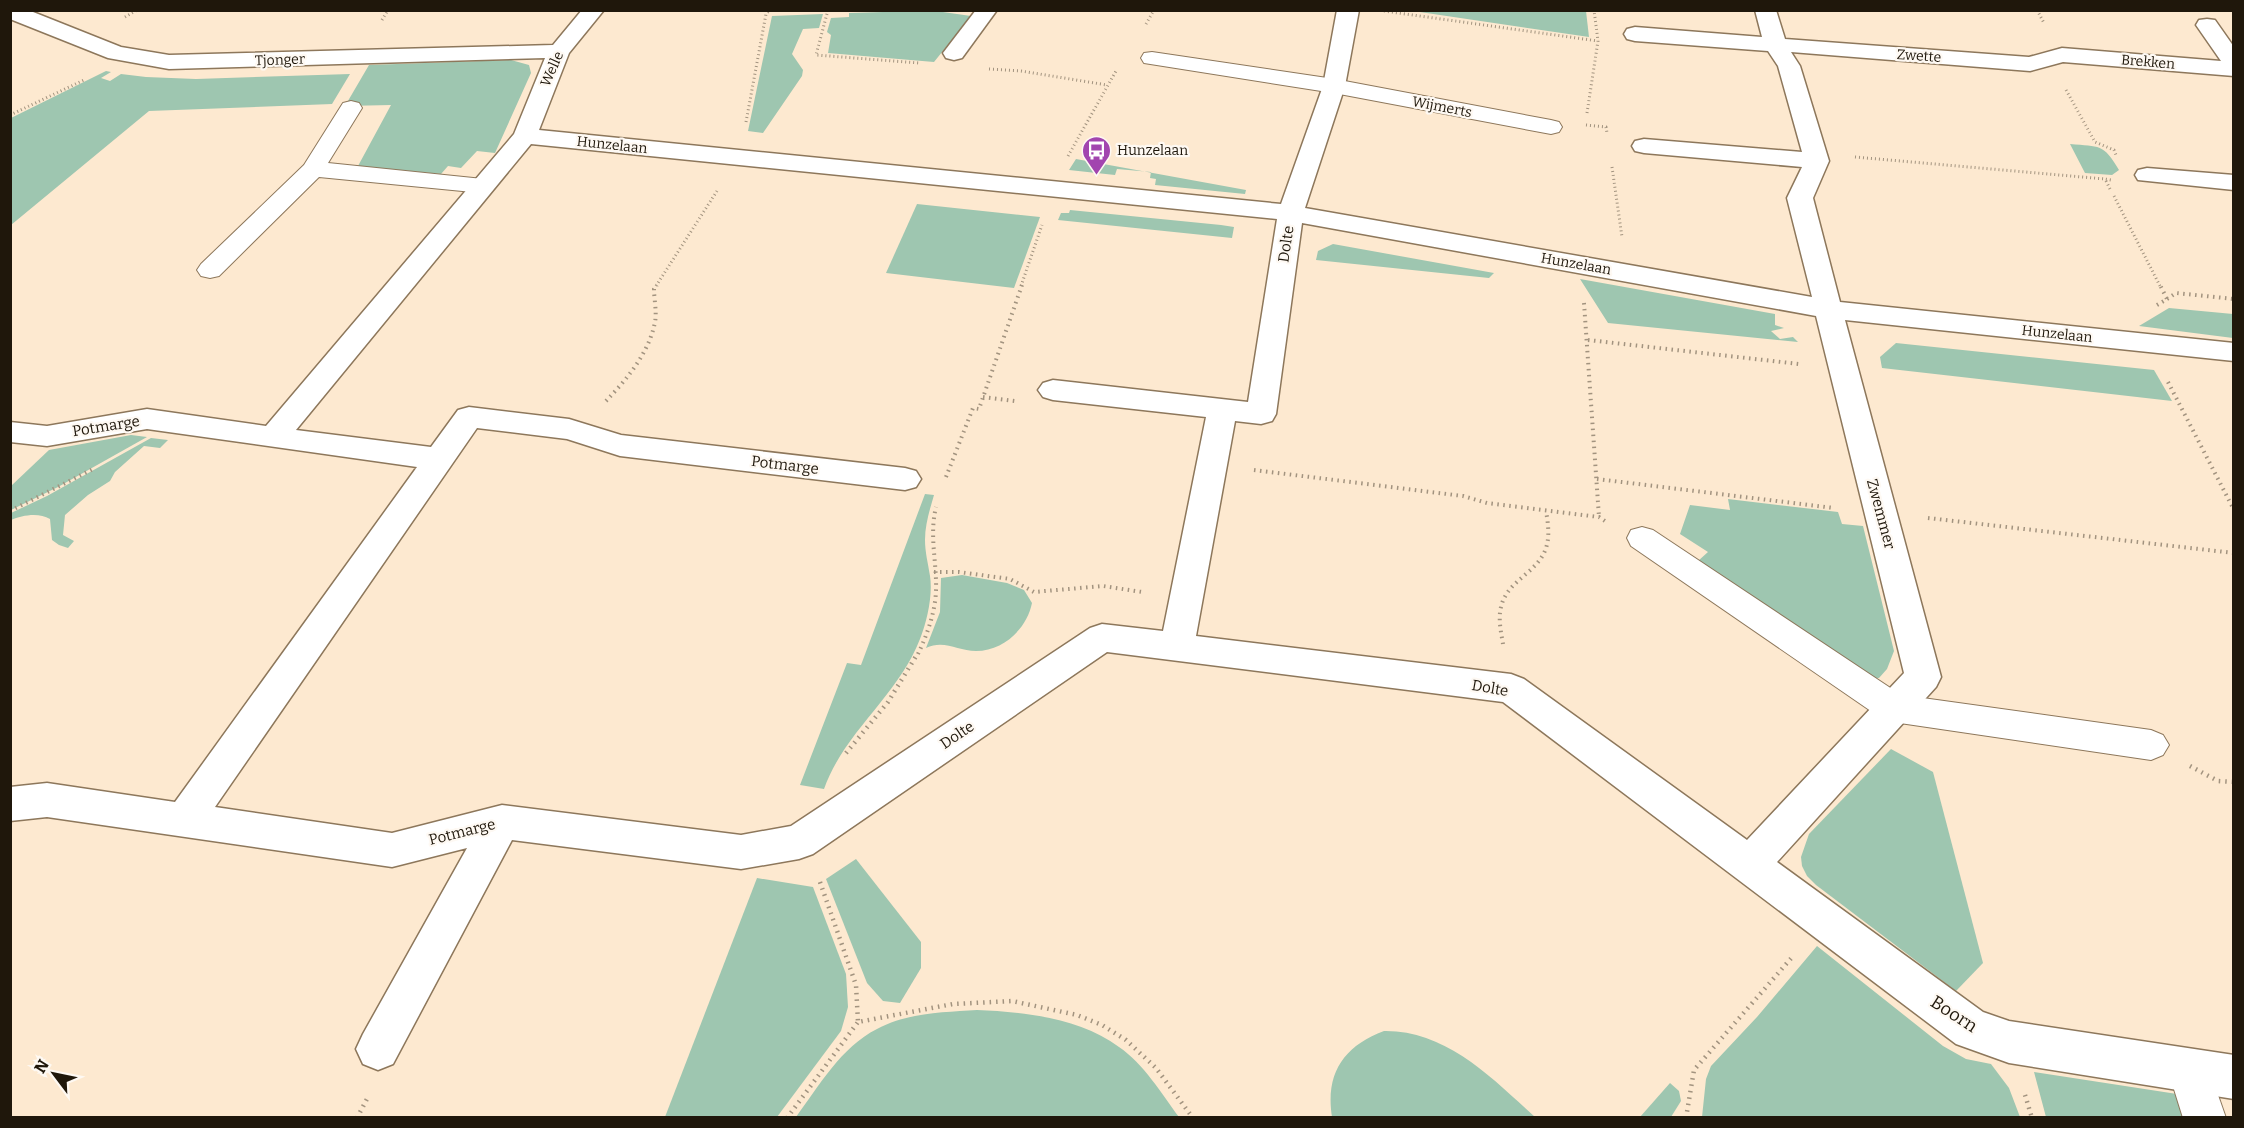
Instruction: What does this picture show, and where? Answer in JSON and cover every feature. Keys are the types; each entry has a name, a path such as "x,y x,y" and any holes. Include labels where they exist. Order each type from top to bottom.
{"street":[{"name":"Welle","path":"525,136 559,51 594,10"},
{"path":"954,52 987,10"},
{"path":"1291,213 1334,86 1348,10"},
{"path":"1765,10 1776,46 1789,66 1816,157 1800,198 1828,309"},
{"name":"Tjonger","path":"10,11 126,56 189,63 559,51"},
{"path":"2207,25 2234,64"},
{"name":"Zwette","path":"1635,34 2030,64 2055,57"},
{"name":"Brekken","path":"2055,57 2234,69"},
{"name":"Hunzelaan","path":"525,136 1291,213 1828,309 2234,352"},
{"path":"273,438 525,136"},
{"path":"1644,146 1816,157"},
{"path":"2147,175 2234,183"},
{"name":"Dolte","path":"1053,390 1261,414 1291,213"},
{"name":"Zwemmer","path":"1749,865 1923,677 1828,309"},
{"path":"1177,646 1222,410"},
{"name":"Potmarge","path":"186,819 469,417 569,429 620,445 905,479"},
{"name":"Potmarge","path":"10,432 47,436 147,419 439,459"},
{"name":"Dolte","path":"741,852 799,842 1102,638 1511,689 1749,865"},
{"name":"Potmarge","path":"10,804 47,800 392,850 502,822 741,852"},
{"path":"378,1049 502,822"},
{"name":"Boorn","path":"1749,865 1971,1029 2009,1042 2234,1077"}],"lane":[{"name":"Wijmerts","path":"1152,58 1334,86 1551,127"},
{"path":"210,270 313,168 351,108"},
{"path":"313,168 483,186"},
{"path":"1642,538 1893,708 2151,746"},
{"path":"2189,1070 2205,1118"}],"path":[{"path":"569,429 616,393 630,376 650,339 655,321 654,289 739,158 766,14 770,10"},
{"path":"789,10 802,10"},
{"path":"1143,28 1154,10"},
{"path":"1382,10 1598,41"},
{"path":"10,115 70,87 126,56"},
{"path":"2055,57 2095,142 2114,150 2118,158"},
{"path":"843,758 907,674 927,637 936,602 930,537 933,514 941,489 973,408 979,409 1063,164 1117,70"},
{"path":"1816,157 2114,180"},
{"path":"2105,179 2167,299"},
{"path":"1558,261 1586,307 1599,517"},
{"path":"2234,298 2176,293 2130,322 2140,343 2160,367 2234,510"},
{"path":"1588,340 1843,368"},
{"path":"1211,464 1463,496 1486,503 1599,517 1623,533 1642,538"},
{"path":"905,479 922,488 941,489"},
{"path":"1511,689 1499,623 1502,602 1510,588 1538,563 1544,552 1548,540 1546,511"},
{"path":"934,572 959,572 1010,579 1034,592 1103,586 1186,599"},
{"path":"787,1118 858,1022 856,985 820,882 799,842"},
{"path":"1686,1118 1694,1070 1825,921"},
{"path":"858,1022 952,1004 1012,1000 1077,1015 1102,1025 1126,1040 1156,1068 1192,1118"}],"green space":[{"path":"936,11 971,16 934,62 828,53 831,35 827,32 831,18 849,17 849,13"},
{"path":"1413,11 1586,11 1589,37"},
{"path":"823,14 819,28 803,29 792,54 803,70 802,76 763,133 748,131 772,16"},
{"path":"511,60 529,65 531,73 495,153 477,151 461,168 448,166 441,174 358,166 391,105 345,106 369,65"},
{"path":"106,71 111,72 101,78 110,81 121,74 196,79 350,74 332,104 149,111 11,225 11,118"},
{"path":"2070,144 2100,148 2109,155 2119,170 2112,175 2085,173"},
{"path":"1076,159 1144,171 1117,169 1115,175 1069,170"},
{"path":"1151,173 1246,190 1245,194 1155,185 1156,179 1150,178"},
{"path":"917,204 1040,217 1014,288 886,273"},
{"path":"1070,210 1234,227 1232,238 1058,220 1061,213 1069,213"},
{"path":"1333,244 1494,273 1489,278 1316,260 1318,251"},
{"path":"1580,279 1775,314 1775,325 1784,328 1771,331 1780,339 1793,337 1798,342 1608,323"},
{"path":"2169,308 2233,314 2233,338 2139,326"},
{"path":"1896,343 2154,370 2172,401 1882,368 1880,357"},
{"path":"131,435 147,437 58,487 11,510 11,486 49,450"},
{"path":"151,438 168,440 160,448 144,446 115,472 110,481 88,495 65,515 63,535 74,541 68,548 52,540 50,519 46,517 31,515 11,520 11,513 47,496"},
{"path":"925,494 934,495 925,540 931,591 920,639 899,678 844,750 824,789 800,785 847,663 861,665"},
{"path":"1728,499 1838,512 1842,524 1863,526 1894,651 1887,669 1879,678 1875,678 1698,561 1708,552 1680,534 1690,505 1730,510"},
{"path":"962,575 1007,583 1024,590 1032,603 1025,621 1005,642 986,650 969,651 939,645 926,648 940,612 941,578"},
{"path":"1891,749 1933,772 1983,963 1956,991 1816,885 1807,876 1802,866 1801,857 1809,834"},
{"path":"856,859 921,942 921,968 900,1003 883,1001 867,983 826,879"},
{"path":"757,878 813,887 846,974 848,1007 841,1031 777,1117 665,1117"},
{"path":"1817,946 1943,1046 1966,1059 1991,1064 2009,1088 2020,1117 1702,1117 1706,1079 1711,1066 1757,1017"},
{"path":"977,1010 1051,1018 1104,1037 1128,1054 1152,1079 1179,1117 796,1117 822,1080 852,1046 877,1029 913,1016"},
{"path":"1384,1031 1407,1033 1448,1047 1485,1072 1535,1117 1332,1117 1332,1087 1340,1063 1358,1045"},
{"path":"2034,1072 2177,1094 2185,1117 2046,1117"},
{"path":"1670,1083 1679,1091 1681,1101 1671,1117 1640,1117"}],"place":[{"name":"Hunzelaan","path":"1096,176"}]}
